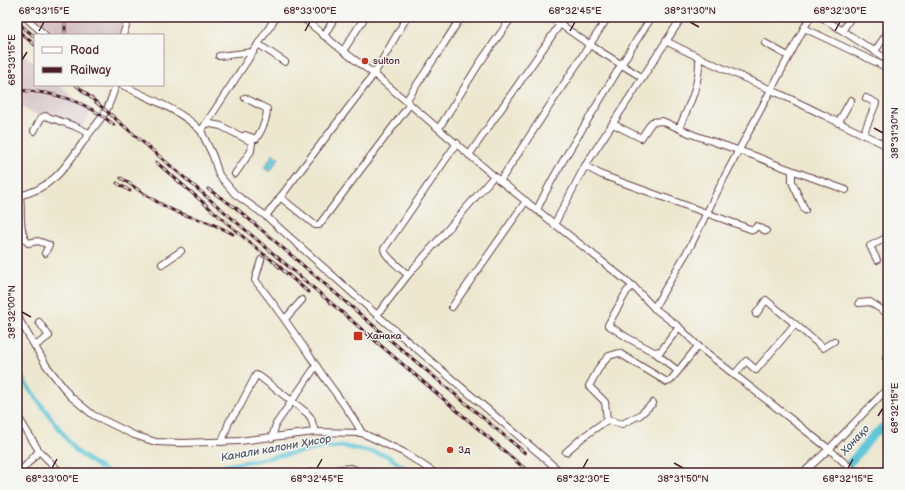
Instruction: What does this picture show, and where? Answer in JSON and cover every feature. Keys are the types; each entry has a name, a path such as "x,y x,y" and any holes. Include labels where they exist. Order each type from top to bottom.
{"street":[{"path":"25,17 44,34"},
{"path":"123,34 129,17"},
{"path":"201,131 276,17"},
{"path":"302,17 408,102 469,155 554,225 633,286 654,308 678,327 698,346 829,449 856,473"},
{"path":"324,36 335,17"},
{"path":"343,51 365,17"},
{"path":"266,216 374,74 406,17"},
{"path":"280,197 315,225 319,225 408,102 461,17"},
{"path":"439,128 479,64 512,17"},
{"path":"550,17 590,45 643,78"},
{"path":"469,155 564,17"},
{"path":"500,181 608,17"},
{"path":"537,210 562,163 621,64 652,17"},
{"path":"554,225 585,166 682,17"},
{"path":"654,308 691,245 770,89 810,17"},
{"path":"822,17 888,60"},
{"path":"843,30 851,17"},
{"path":"804,28 888,68"},
{"path":"875,51 888,32"},
{"path":"666,42 700,59 770,89 888,146"},
{"path":"765,43 788,56"},
{"path":"258,44 285,62"},
{"path":"219,56 253,52"},
{"path":"679,128 697,82 700,59"},
{"path":"45,253 49,245 38,241 28,243 26,240 21,227 19,196 34,191 55,178 63,170 106,111 116,86"},
{"path":"124,86 194,123 201,131 213,156 219,175 235,194 266,216 377,315 562,473"},
{"path":"238,135 242,134 256,139 264,127 267,114 266,109 245,98"},
{"path":"863,135 876,103 866,98"},
{"path":"838,123 851,100"},
{"path":"34,131 41,118 44,116 74,126 89,133"},
{"path":"613,124 641,138 649,124 654,120 662,121 694,135 739,150 846,190"},
{"path":"206,123 221,126 252,142 251,151 235,174"},
{"path":"408,275 388,257 384,252 384,249 457,143"},
{"path":"585,166 602,175 706,214 753,230 757,226 766,231"},
{"path":"792,170 792,182 805,210"},
{"path":"377,315 408,275 494,176"},
{"path":"452,307 526,201"},
{"path":"877,260 870,246 888,237"},
{"path":"162,264 181,250"},
{"path":"260,260 255,280 285,319 316,366 357,422 362,433"},
{"path":"633,286 627,291 608,325 654,352 678,371"},
{"path":"285,319 302,300"},
{"path":"756,314 766,300 824,348 834,341"},
{"path":"859,303 870,302 888,314"},
{"path":"17,312 20,321 46,365 70,396 92,415 134,435 156,442 182,443 222,442 272,438 315,432 362,433 403,452 435,473"},
{"path":"35,346 49,336 39,322"},
{"path":"734,375 746,361 756,370 795,324"},
{"path":"654,352 661,350 678,327"},
{"path":"607,420 605,402 589,386 600,366 609,356 619,353 666,382 670,381 698,346"},
{"path":"272,438 276,424 292,403 316,366"},
{"path":"222,442 229,422 240,406 256,375 260,376 312,418 315,432"},
{"path":"804,473 888,388"},
{"path":"566,452 582,437 607,420 622,424 640,415 653,403"},
{"path":"17,415 39,451 61,473"},
{"path":"19,473 39,451"},
{"path":"308,473 351,468 363,473"}],"shaded area":[{"path":"37,17 125,17 119,34 56,34"},
{"path":"17,49 34,63 34,86 60,86 92,113 82,126 75,128 33,113 17,105"}],"water":[{"path":"273,154 279,158 270,172 264,168"}],"waterway":[{"name":"Канали калони Ҳисор","path":"17,370 76,451 109,473"},
{"name":"Хонақо","path":"840,473 859,453 873,435 888,423"},
{"name":"Канали калони Ҳисор","path":"186,473 321,448 342,446 386,455 412,473"}],"railway":[{"path":"65,17 65,34"},
{"path":"17,22 34,36"},
{"path":"17,30 34,44"},
{"path":"77,86 530,473"},
{"path":"17,90 56,95 80,103 103,116 114,125"},
{"path":"156,162 262,253 280,266"},
{"path":"121,178 171,210 213,224 233,234"},
{"path":"117,183 130,191"},
{"path":"208,189 236,208 525,453"},
{"path":"276,264 308,292"}],"place":[{"name":"sulton","path":"365,61"},
{"name":"Ханака","path":"358,336"},
{"name":"3д","path":"450,450"}]}
